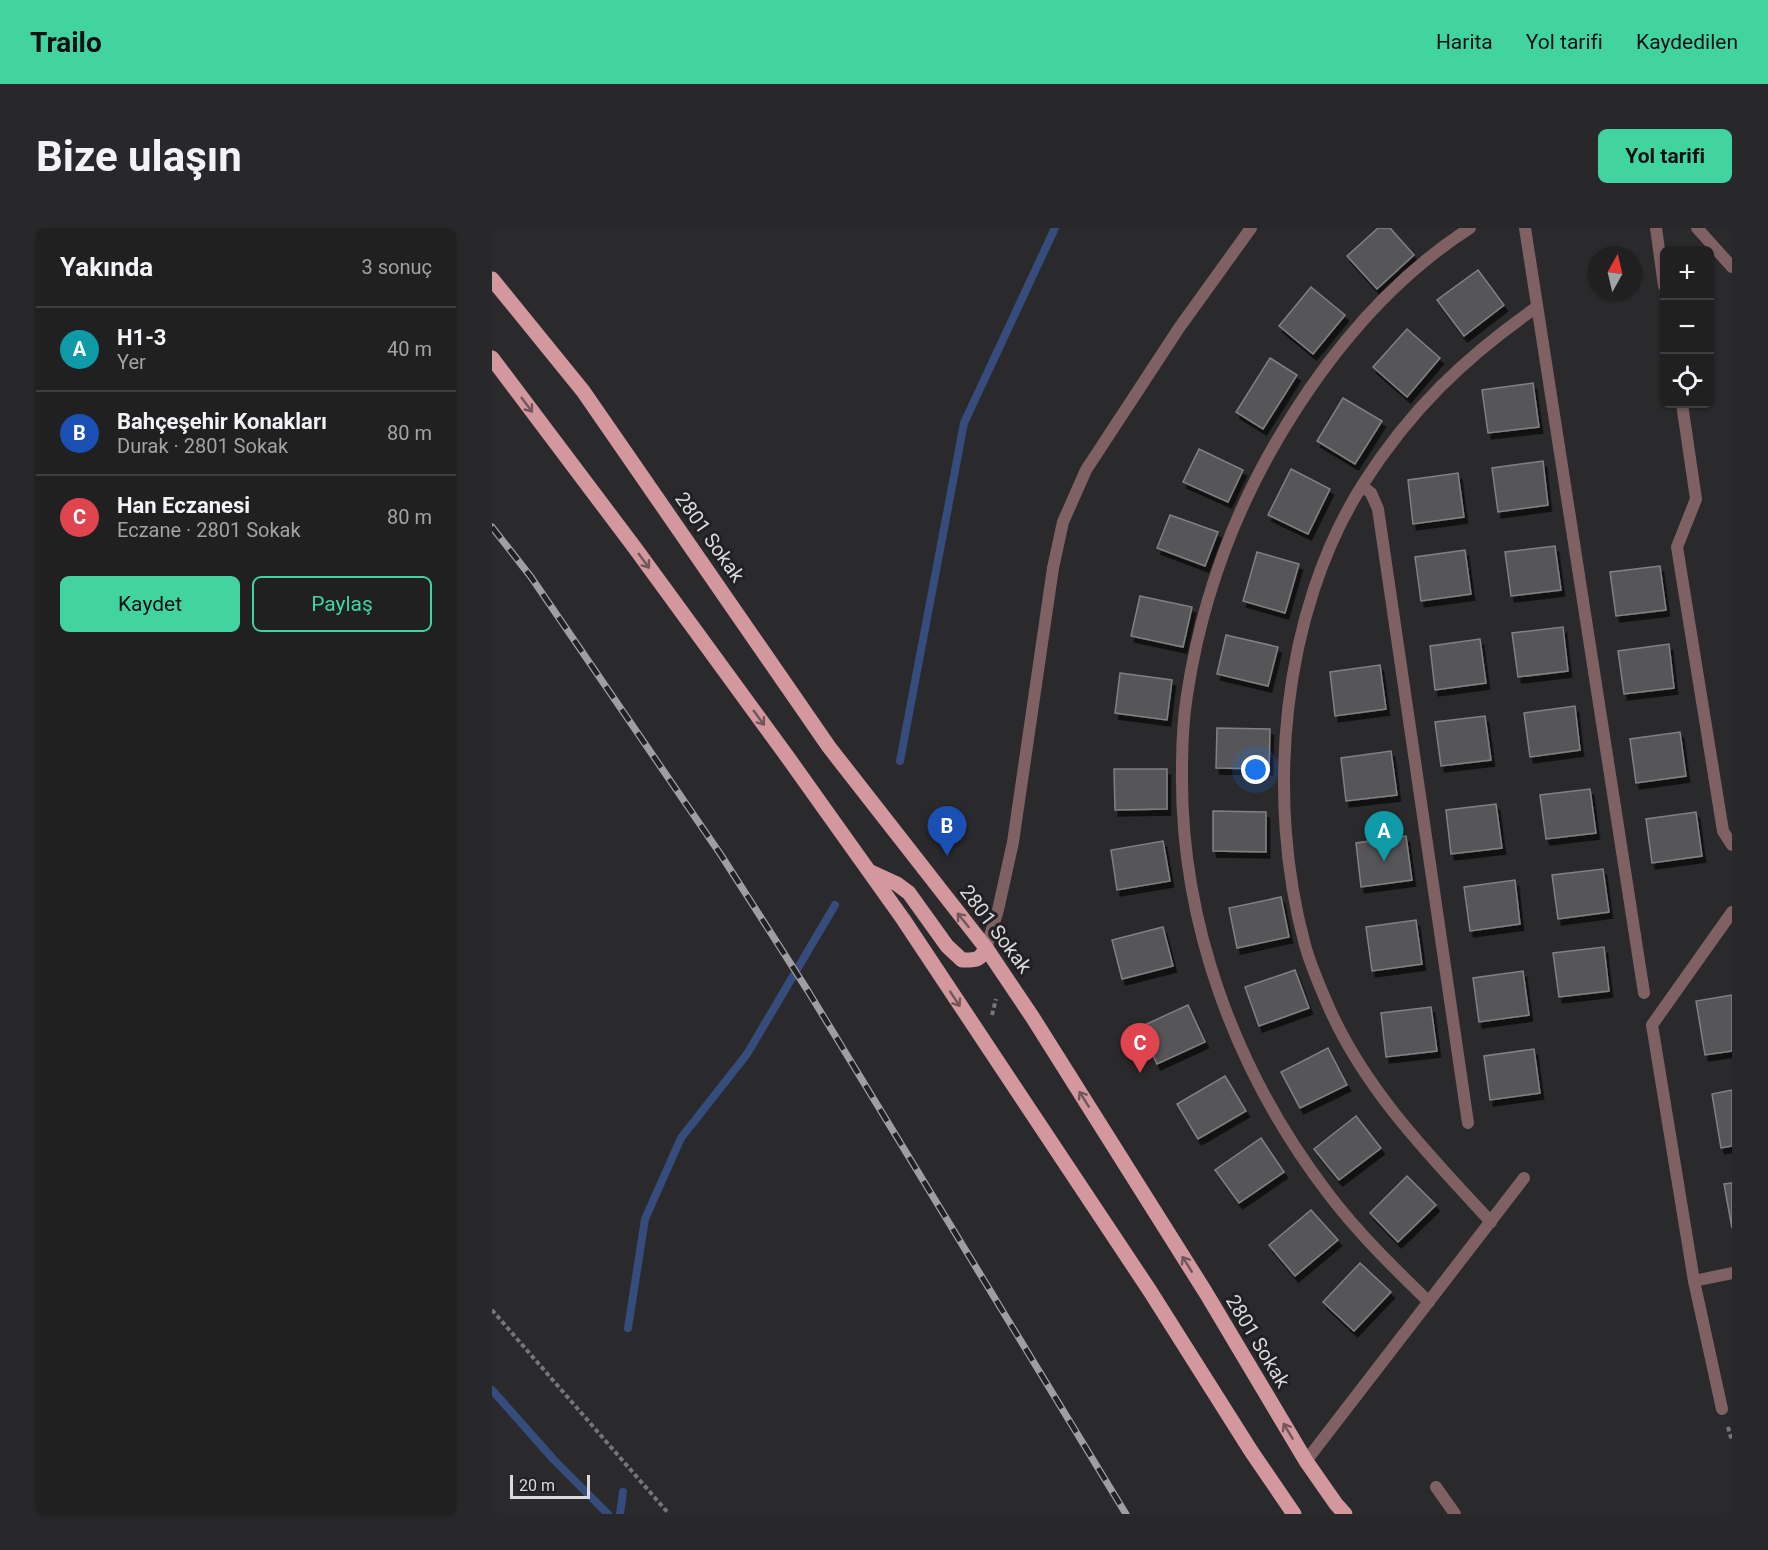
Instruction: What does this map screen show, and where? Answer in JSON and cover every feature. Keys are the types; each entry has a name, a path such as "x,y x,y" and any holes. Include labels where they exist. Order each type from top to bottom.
{"main road":[{"name":"2801 Sokak","path":"492,279 584,391 830,747 986,948 1033,1018 1199,1283 1306,1461 1345,1514"},
{"path":"492,358 635,548 868,870 985,1041 1294,1514"},
{"path":"868,870 897,884 909,893 947,946 962,960 974,960 982,956 986,948"}],"street":[{"path":"986,948 998,910 1013,842 1051,579 1064,522 1086,470 1179,328 1251,228"},
{"path":"1429,1302 1359,1231 1299,1153 1274,1112 1232,1027 1208,959 1191,888 1183,812 1182,745 1186,697 1195,649 1208,601 1223,554 1267,457 1310,388 1366,317 1398,285 1470,228"},
{"path":"1525,228 1644,993"},
{"path":"1656,228 1660,254"},
{"path":"1697,228 1732,267"},
{"path":"1491,1222 1413,1138 1388,1107 1361,1067 1336,1021 1305,947 1294,897 1285,825 1284,775 1287,725 1301,634 1326,555 1345,516 1388,447 1436,389 1468,359 1538,306"},
{"path":"1683,408 1696,499 1677,547 1723,831 1732,845"},
{"path":"1362,486 1371,493 1378,509 1468,1123"},
{"path":"1722,1409 1694,1281 1652,1024 1732,912"},
{"path":"1306,1461 1524,1178"},
{"path":"1694,1281 1732,1273"},
{"path":"1436,1487 1455,1514"}],"path":[{"path":"990,1025 996,996"},
{"path":"492,1310 669,1514"}],"building":[{"path":"1378,228 1390,228 1414,255 1377,289 1347,256"},
{"path":"1478,270 1504,305 1464,336 1437,300"},
{"path":"1311,287 1345,315 1313,354 1279,326"},
{"path":"1407,329 1440,358 1407,397 1373,367"},
{"path":"1270,358 1297,375 1263,429 1236,412"},
{"path":"1533,383 1539,427 1488,433 1482,390"},
{"path":"1343,398 1382,421 1355,464 1317,441"},
{"path":"1199,449 1243,470 1228,502 1183,482"},
{"path":"1543,461 1548,505 1498,512 1492,468"},
{"path":"1291,469 1330,489 1308,534 1268,515"},
{"path":"1458,473 1464,517 1413,524 1408,480"},
{"path":"1170,515 1218,532 1205,566 1157,548"},
{"path":"1555,546 1561,590 1511,596 1505,552"},
{"path":"1465,550 1471,594 1421,601 1415,557"},
{"path":"1257,552 1299,564 1285,613 1243,601"},
{"path":"1660,566 1666,610 1616,616 1610,572"},
{"path":"1140,596 1192,607 1183,647 1131,636"},
{"path":"1563,627 1568,671 1518,677 1512,633"},
{"path":"1226,635 1278,647 1268,686 1217,674"},
{"path":"1480,639 1486,683 1435,690 1430,646"},
{"path":"1669,644 1674,688 1624,694 1618,651"},
{"path":"1380,665 1386,709 1335,716 1330,672"},
{"path":"1120,673 1172,680 1167,720 1115,713"},
{"path":"1575,706 1580,750 1530,757 1524,713"},
{"path":"1485,716 1491,760 1441,766 1435,722"},
{"path":"1217,728 1270,729 1269,769 1216,768"},
{"path":"1680,732 1686,776 1636,783 1630,739"},
{"path":"1391,751 1397,795 1346,801 1341,758"},
{"path":"1114,769 1167,769 1167,809 1115,810"},
{"path":"1590,789 1596,833 1546,839 1540,795"},
{"path":"1496,804 1502,848 1451,854 1446,810"},
{"path":"1213,811 1266,812 1266,852 1213,851"},
{"path":"1696,812 1702,856 1652,863 1646,819"},
{"path":"1406,836 1412,880 1361,887 1356,843"},
{"path":"1163,841 1170,881 1117,890 1111,850"},
{"path":"1603,869 1609,912 1558,919 1552,875"},
{"path":"1515,880 1520,924 1470,931 1464,887"},
{"path":"1281,897 1289,937 1237,948 1229,908"},
{"path":"1416,920 1422,964 1372,971 1366,927"},
{"path":"1163,927 1173,966 1122,979 1112,940"},
{"path":"1604,947 1609,991 1559,997 1553,953"},
{"path":"1295,970 1309,1008 1259,1026 1245,987"},
{"path":"1523,971 1529,1015 1479,1022 1473,978"},
{"path":"1732,995 1732,1051 1705,1055 1696,1001"},
{"path":"1188,1005 1205,1042 1157,1064 1140,1027"},
{"path":"1431,1007 1437,1051 1386,1057 1381,1013"},
{"path":"1328,1048 1347,1085 1300,1108 1281,1072"},
{"path":"1534,1049 1540,1093 1490,1100 1484,1056"},
{"path":"1225,1076 1246,1111 1198,1139 1177,1104"},
{"path":"1732,1090 1732,1146 1721,1148 1712,1094"},
{"path":"1356,1116 1381,1148 1339,1180 1314,1149"},
{"path":"1261,1138 1284,1172 1239,1203 1215,1170"},
{"path":"1407,1176 1436,1205 1398,1242 1370,1213"},
{"path":"1732,1183 1732,1228 1724,1184"},
{"path":"1311,1210 1338,1240 1295,1276 1269,1245"},
{"path":"1360,1263 1391,1292 1354,1331 1323,1302"}],"waterway":[{"path":"900,761 964,423 1055,228"},
{"path":"628,1328 645,1219 681,1138 747,1054 835,905"},
{"path":"492,1390 554,1460 608,1514"},
{"path":"620,1514 623,1492"}],"railway":[{"path":"492,527 531,577 721,855 808,991 1126,1514"}],"place":[{"name":"Bahçeşehir Konakları","path":"947,856"},
{"name":"H1-3","path":"1384,861"},
{"name":"Han Eczanesi","path":"1140,1073"}]}
